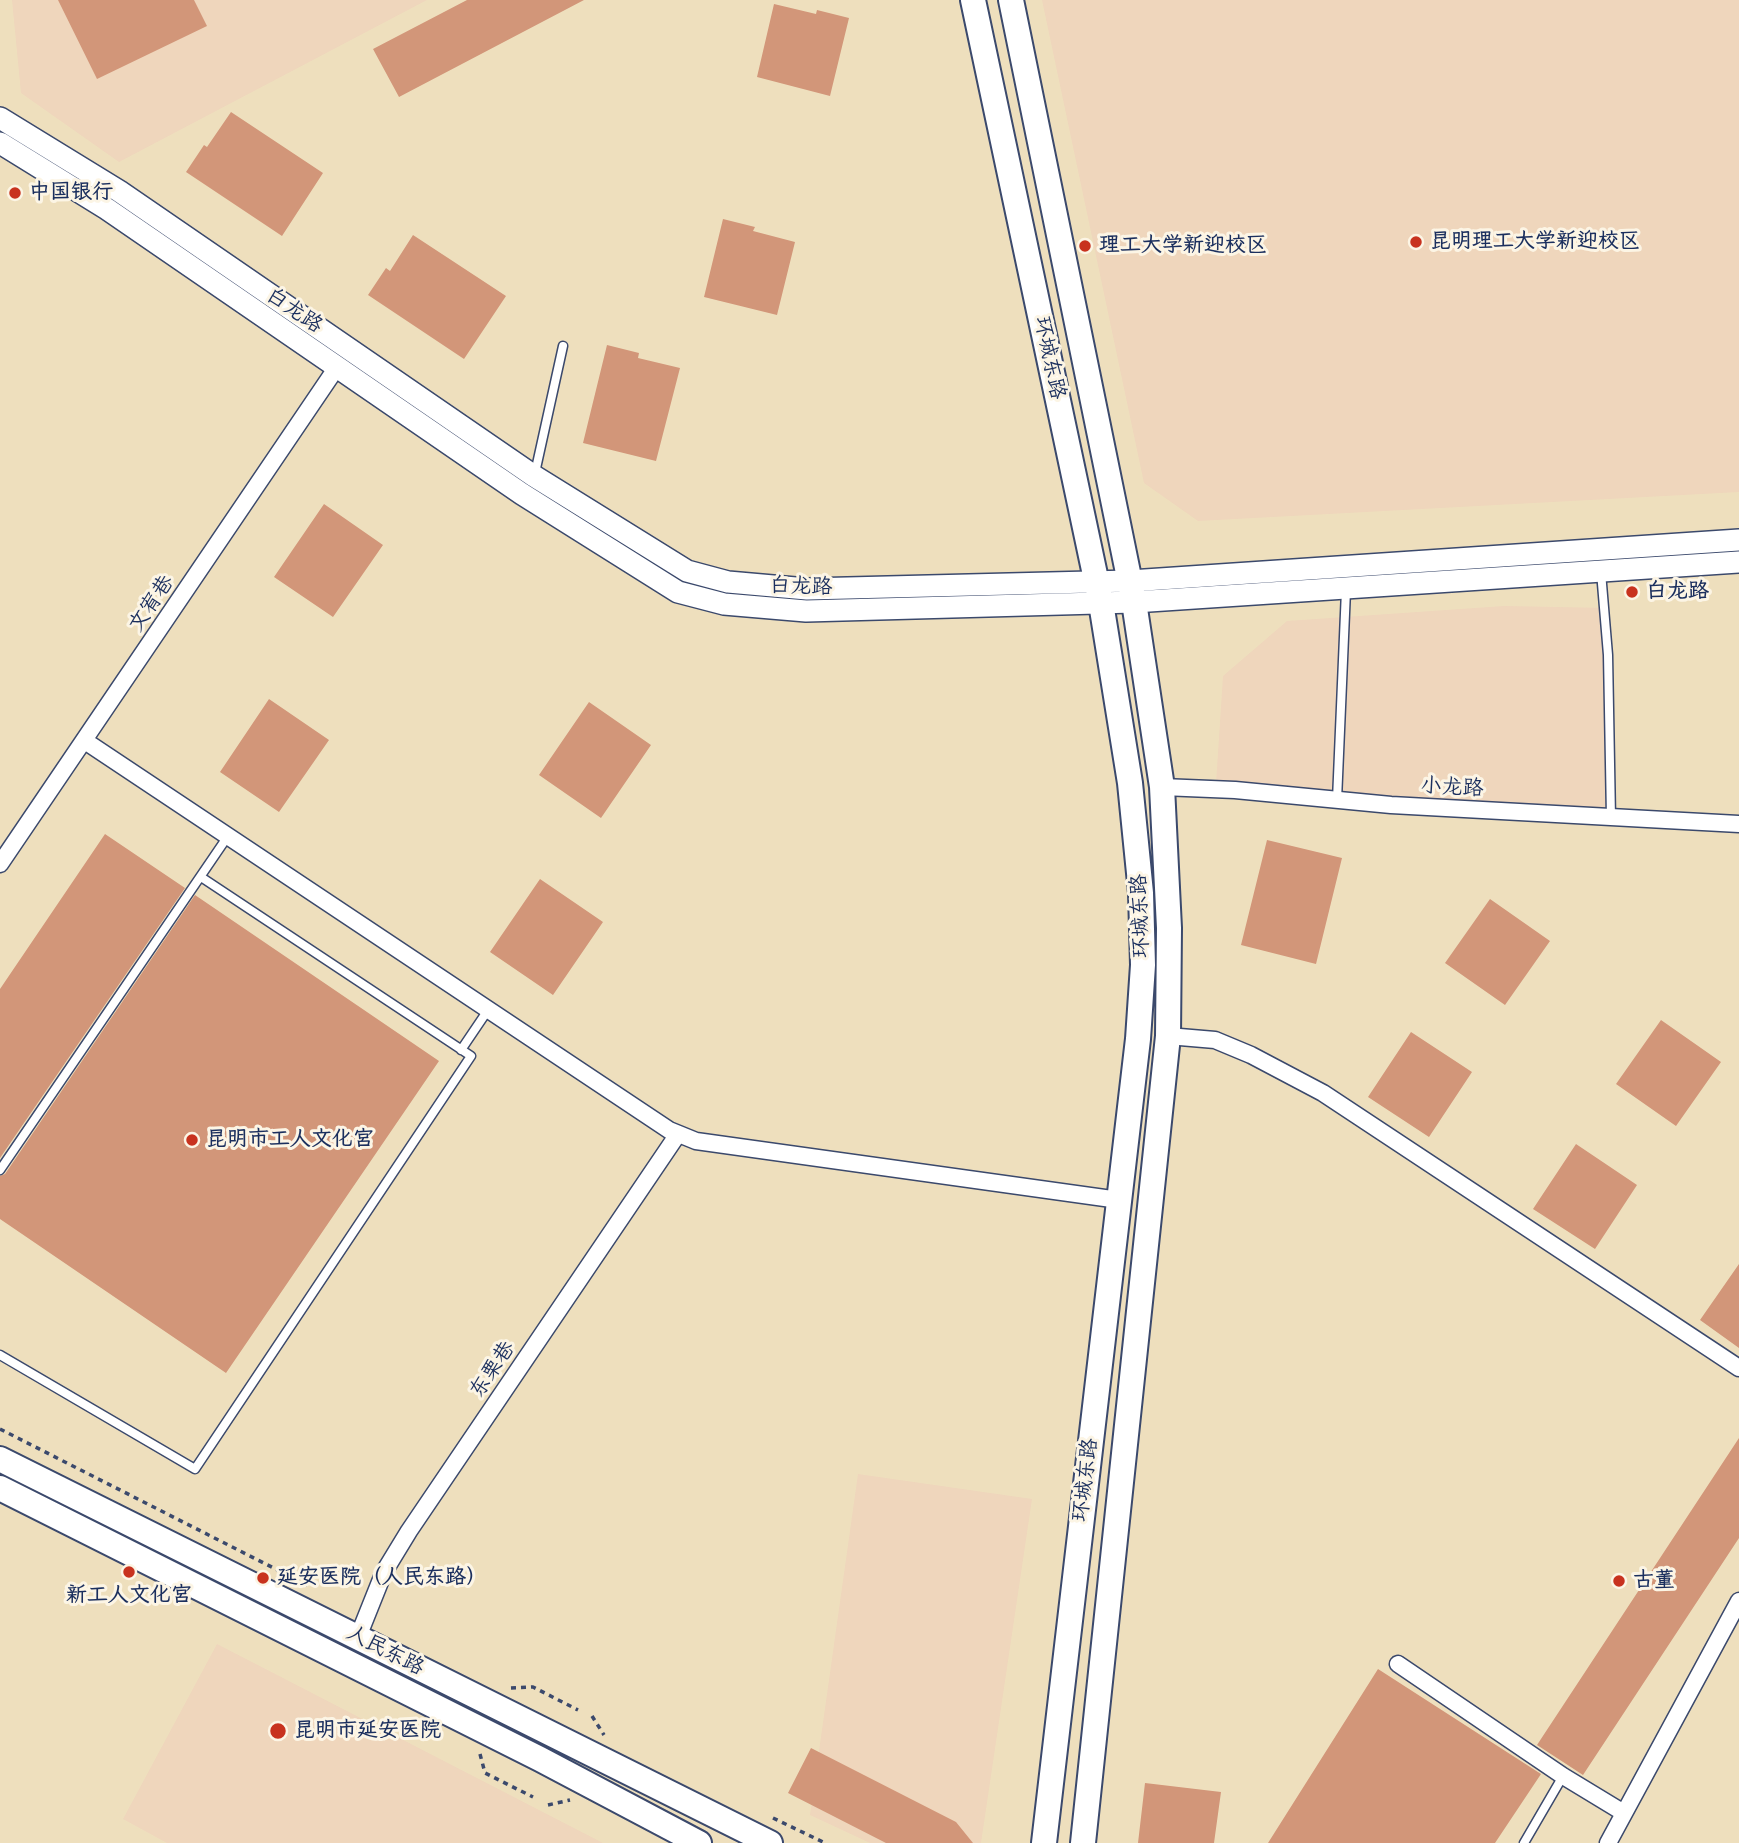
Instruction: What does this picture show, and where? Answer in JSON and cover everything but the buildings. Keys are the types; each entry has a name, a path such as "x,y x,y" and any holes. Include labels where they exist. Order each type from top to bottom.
{"main road":[{"name":"环城东路","path":"973,0 1099,593 1130,783 1141,893 1143,965 1138,1039 1044,1843"},
{"name":"环城东路","path":"1011,0 1108,488 1132,592 1162,787 1169,928 1168,1036 1083,1843"},
{"name":"白龙路","path":"0,118 119,191 534,476 687,571 728,582 807,589 1099,593"},
{"name":"白龙路","path":"0,143 107,209 523,494 678,592 724,604 806,611 1099,593 1346,587 1739,562"},
{"name":"白龙路","path":"1132,592 1739,540"},
{"name":"人民东路","path":"0,1459 770,1843"},
{"name":"人民东路","path":"0,1488 540,1759 699,1843"}],"street":[{"name":"文宥巷","path":"0,864 338,367"},
{"path":"85,741 678,1134 696,1141 1119,1200"},
{"name":"小龙路","path":"1162,787 1739,824"},
{"path":"1168,1036 1215,1041 1251,1055 1324,1093 1739,1368"},
{"name":"东栗巷","path":"358,1637 384,1572 409,1531 678,1134"},
{"path":"1608,1843 1739,1601"},
{"path":"1398,1664 1563,1776 1624,1813"}],"lane":[{"path":"534,476 564,346"},
{"path":"1601,571 1608,655 1611,817"},
{"path":"1337,800 1346,587"},
{"path":"0,1170 228,836"},
{"path":"0,1355 195,1469 471,1056 201,877"},
{"path":"461,1050 488,1010"},
{"path":"1524,1843 1563,1776"}],"path":[{"path":"509,1688 533,1686 578,1710"},
{"path":"592,1716 606,1736"},
{"path":"485,1773 533,1797"}],"shaded area":[{"path":"12,0 427,0 119,162 21,93"},
{"name":"昆明理工大学新迎校区","path":"1042,0 1739,0 1739,492 1198,521 1144,483"},
{"path":"1504,606 1609,608 1615,812 1288,792 1216,784 1223,676 1287,621"},
{"path":"858,1474 1032,1499 981,1843 870,1843 810,1815"},
{"name":"昆明市延安医院","path":"217,1644 603,1843 167,1843 123,1819"}],"place":[{"name":"中国银行","path":"15,193"},
{"name":"昆明理工大学新迎校区","path":"1416,242"},
{"name":"理工大学新迎校区","path":"1085,246"},
{"name":"白龙路","path":"1632,592"},
{"name":"昆明市工人文化宫","path":"192,1140"},
{"name":"新工人文化宫","path":"129,1572"},
{"name":"延安医院（人民东路）","path":"263,1578"},
{"name":"古董","path":"1619,1581"},
{"name":"昆明市延安医院","path":"278,1731"}]}
